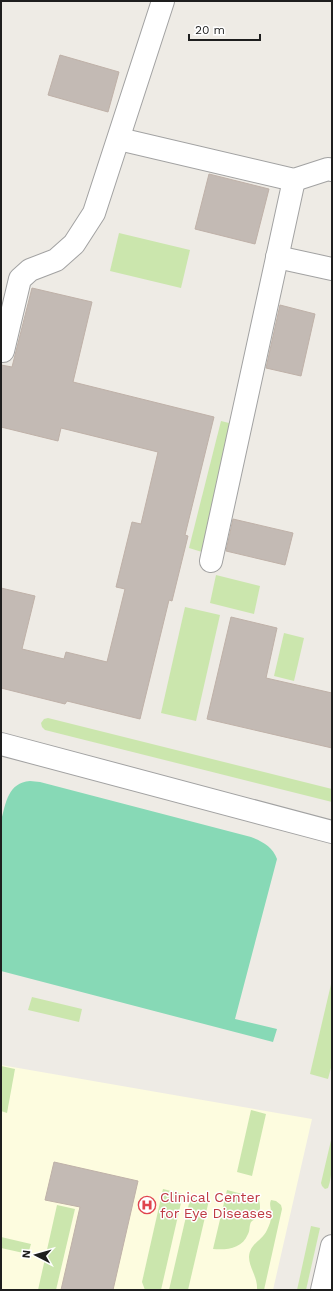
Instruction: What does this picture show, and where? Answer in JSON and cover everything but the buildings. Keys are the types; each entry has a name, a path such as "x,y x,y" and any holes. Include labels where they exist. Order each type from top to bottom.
{"street":[{"path":"1,351 3,351 20,279 30,270 56,260 74,244 94,213 163,1"},
{"path":"118,139 294,180 328,169 332,170"},
{"path":"211,561 294,180"},
{"path":"277,256 332,269"},
{"path":"1,744 332,832"},
{"path":"322,1290 332,1246"}],"shaded area":[{"name":"Clinical Center for Eye Diseases","path":"1,1065 312,1119 273,1290 1,1290"}],"green space":[{"path":"119,233 190,250 181,288 110,271"},
{"path":"221,421 233,424 202,552 189,548"},
{"path":"216,575 260,586 254,614 210,603"},
{"path":"185,607 220,615 196,721 161,713"},
{"path":"284,633 304,638 294,681 274,676"},
{"path":"48,718 332,789 332,802 45,730 41,723 44,719"},
{"path":"30,781 40,782 251,837 263,843 273,851 277,859 235,1019 277,1029 273,1042 1,971 1,821 12,790 17,785"},
{"path":"332,980 332,1064 328,1079 310,1074"},
{"path":"32,997 82,1009 79,1022 28,1010"},
{"path":"1,1066 15,1069 7,1113 1,1111"},
{"path":"251,1110 266,1114 252,1176 237,1172"},
{"path":"332,1136 331,1177 328,1188 325,1189 321,1183"},
{"path":"163,1189 183,1194 161,1290 145,1290 142,1282"},
{"path":"227,1190 258,1198 260,1203 260,1211 258,1216 251,1222 249,1233 242,1243 234,1248 213,1249"},
{"path":"191,1195 209,1200 188,1290 169,1290"},
{"path":"271,1200 276,1201 281,1205 282,1209 264,1290 257,1290 249,1257 252,1248 265,1234 269,1226 271,1216"},
{"path":"57,1205 75,1209 56,1290 38,1290"},
{"path":"311,1226 320,1228 306,1290 297,1290"},
{"path":"1,1237 31,1244 28,1254 1,1248"}],"place":[{"name":"Clinical Center for Eye Diseases","path":"147,1205"}]}
